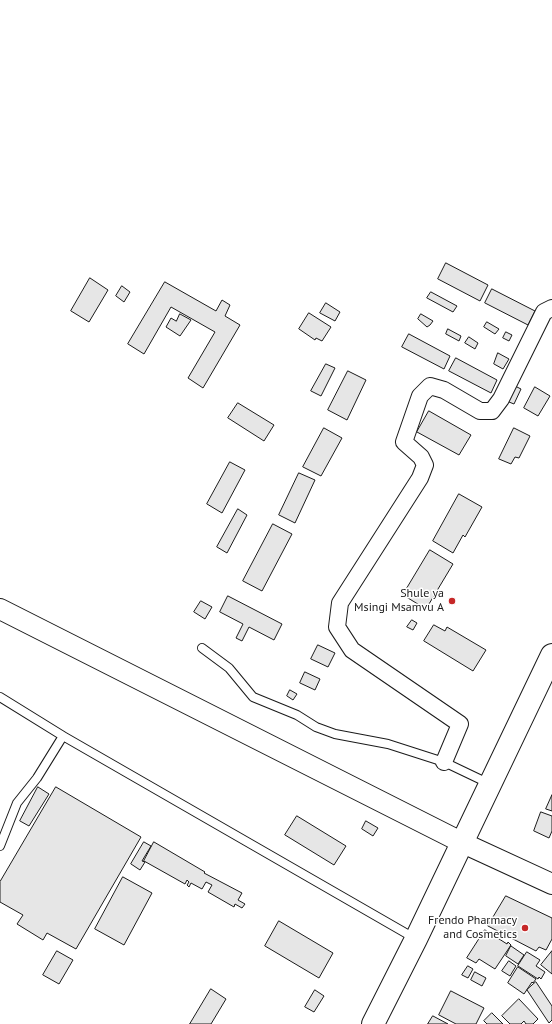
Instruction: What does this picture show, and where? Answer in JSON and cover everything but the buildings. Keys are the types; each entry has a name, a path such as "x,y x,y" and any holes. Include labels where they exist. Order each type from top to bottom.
{"main road":[{"path":"373,1024 463,843 552,655"}],"street":[{"path":"444,762 460,724 352,650 337,627 340,603 425,465 420,457 404,442 420,396 430,386 444,390 480,411 492,411 501,399 544,312 552,308"},
{"path":"0,609 463,843 552,884"}],"lane":[{"path":"202,648 229,668 253,697 297,715 316,727 335,734 388,744 444,762 490,784"},
{"path":"0,697 63,736 416,939"},
{"path":"0,846 17,803 37,778 63,736"}],"place":[{"name":"Shule ya Msingi Msamvu A","path":"452,601"},
{"name":"Frendo Pharmacy and Cosmetics","path":"525,928"}]}
